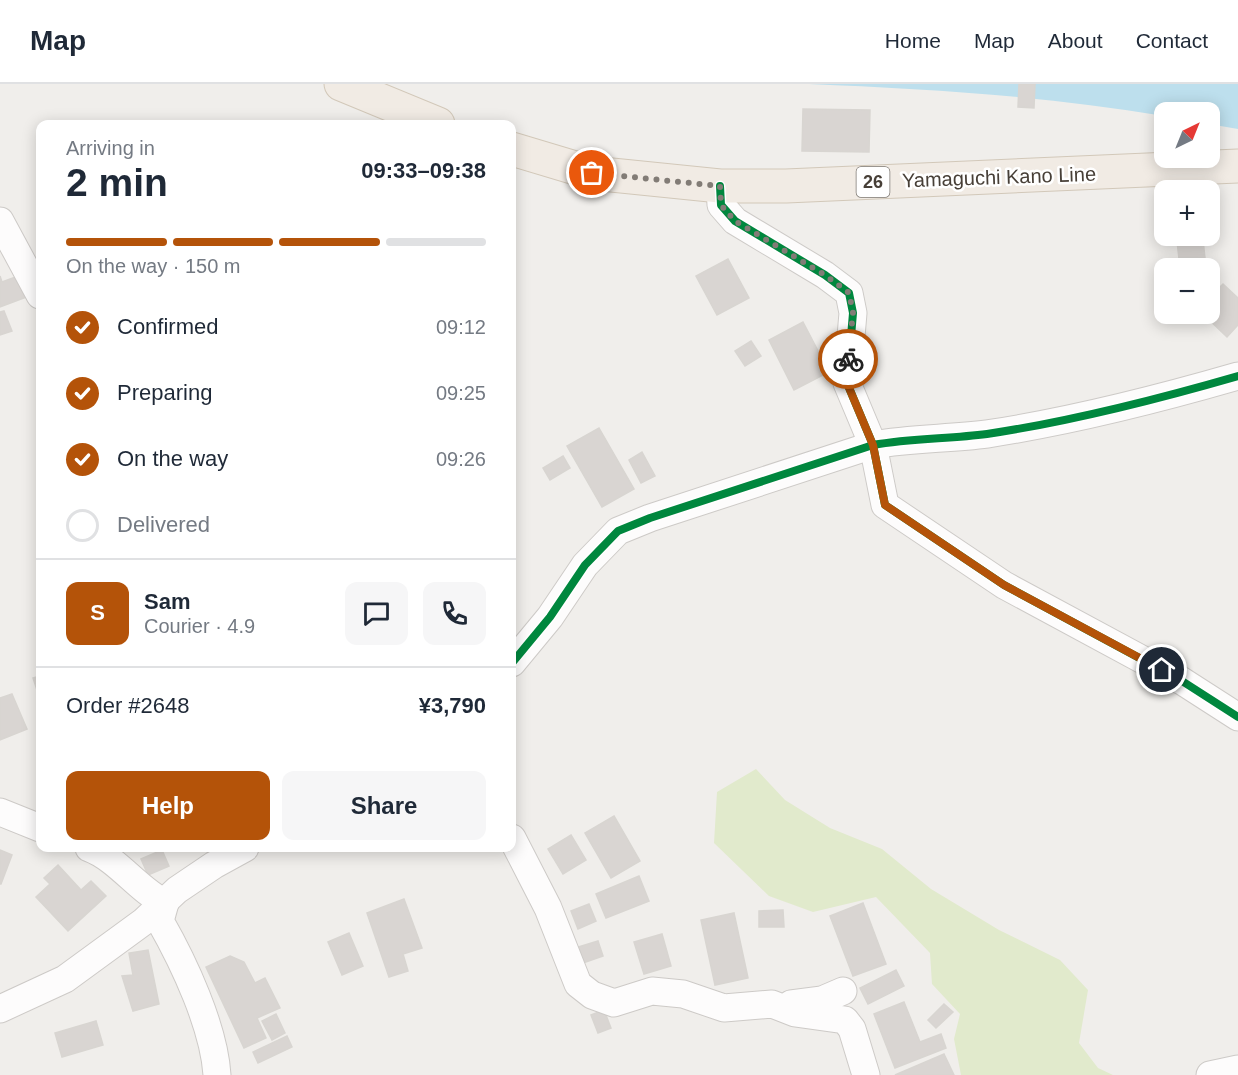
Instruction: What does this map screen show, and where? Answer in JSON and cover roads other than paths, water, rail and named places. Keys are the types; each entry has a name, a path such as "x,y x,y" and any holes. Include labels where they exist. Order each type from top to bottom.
{"main road":[{"path":"341,84 428,120"},
{"name":"Yamaguchi Kano Line","path":"516,150 592,173 720,186 786,186 1238,166"}],"street":[{"path":"720,186 721,205 735,221 825,275 849,293 853,313 847,383 873,445 885,505 1004,585 1182,681 1238,717"},
{"path":"0,221 36,288"},
{"path":"516,658 550,617 585,565 618,531 650,518 873,445 905,439 985,434 1104,412 1238,376"},
{"path":"0,812 36,826"},
{"path":"516,846 548,908 578,984 592,995 614,1003 652,991 683,994 724,1008 799,1004 822,1000 843,991"},
{"path":"100,852 151,896 165,903"},
{"path":"0,1009 64,979 143,921 177,890 213,865 237,852"},
{"path":"165,903 160,921 177,950 199,1004 216,1063 217,1075"},
{"path":"772,1004 795,1013 845,1020 852,1029 866,1075"},
{"path":"1210,1075 1238,1069"}],"water":[{"path":"809,84 1238,84 1238,129 1220,126 1220,102 1154,102 1154,114 1076,103 898,88"}]}
